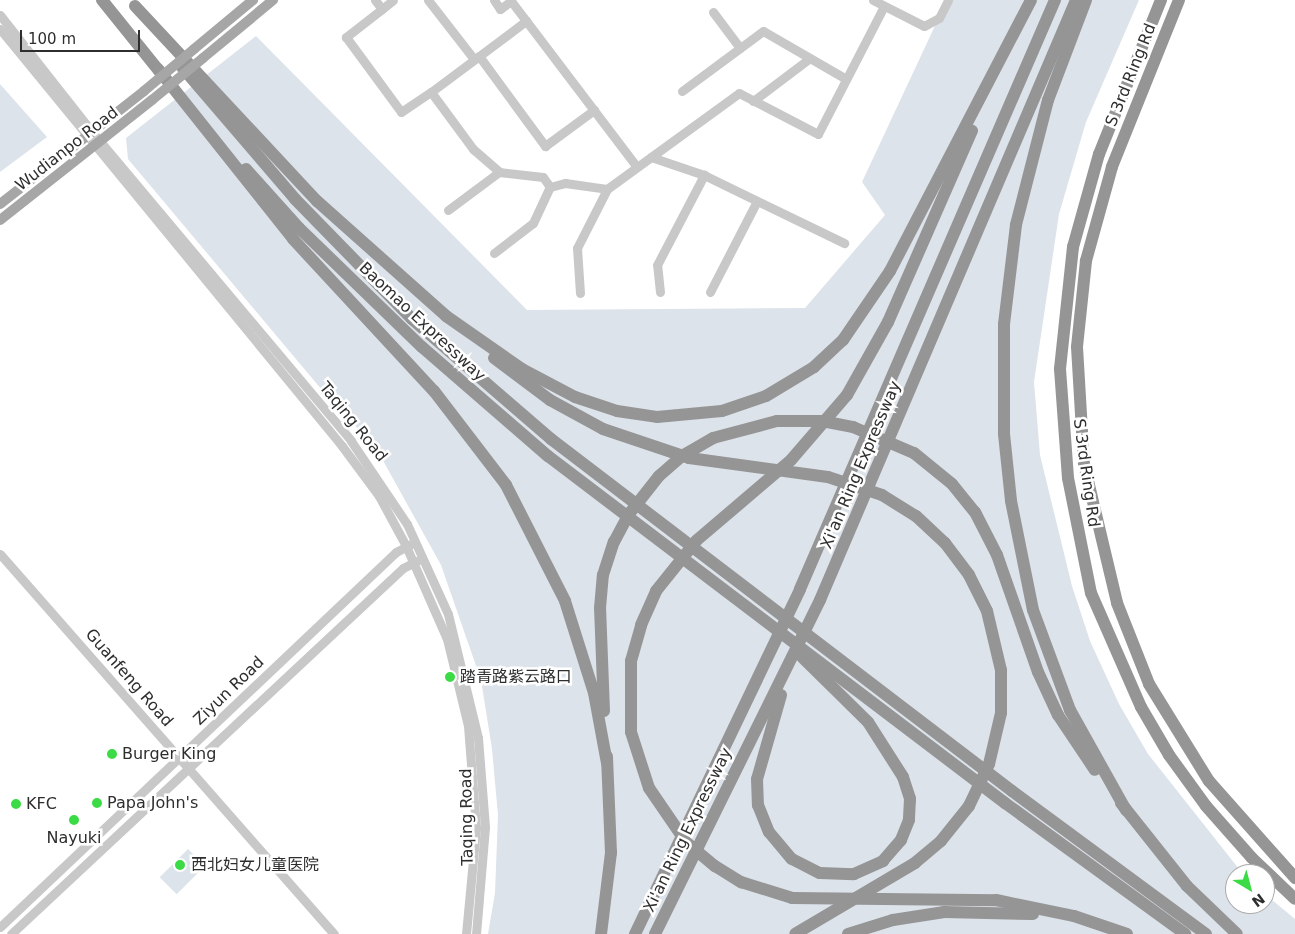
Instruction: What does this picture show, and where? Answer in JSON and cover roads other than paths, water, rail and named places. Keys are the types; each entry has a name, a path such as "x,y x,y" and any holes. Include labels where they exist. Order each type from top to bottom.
{"highway":[{"name":"Baomao Expressway","path":"102,0 158,70 299,228 422,347 548,456 764,621"},
{"path":"1031,0 888,322 852,388 829,420 791,460 684,554 654,596 631,661 631,732 649,788 686,842 715,866 741,882 792,898 996,900 1074,916 1126,934"},
{"name":"Xi'an Ring Expressway","path":"635,934 800,589 1055,0"},
{"name":"Xi'an Ring Expressway","path":"655,934 810,620 1076,0"},
{"path":"1086,0 1046,108 1016,225 1004,324 1004,434 1026,581 1040,633 1070,710 1126,810"},
{"name":"S 3rd Ring Rd","path":"1160,0 1099,154 1068,271 1060,369 1071,494 1083,560 1103,625 1155,731 1185,778 1229,832 1295,899"},
{"name":"S 3rd Ring Rd","path":"1179,0 1112,167 1086,261 1076,356 1084,464 1117,603 1149,684 1209,781 1292,870"},
{"path":"133,3 202,93 295,199 412,320 552,439 1012,791 1206,934"},
{"path":"133,3 317,201 520,379 603,429 689,458 828,477 877,493 905,508 946,543 969,575 987,611 1001,670 1001,712 989,764 969,806 941,841 915,863 795,934"},
{"path":"446,316 539,378 617,411 657,417 692,416 722,411 766,396 824,358 866,312 1011,42"},
{"path":"158,70 293,239 434,392 506,485 545,555 577,633 594,693 607,763"},
{"path":"600,934 611,853 598,640 601,592 608,557 621,528 648,488 682,456 713,438 777,421 822,421 854,427 914,453 946,478 975,512 997,555 1028,649 1058,715 1082,754 1187,886 1237,934"},
{"path":"764,621 868,722 898,765 910,799 909,820 901,840 883,861 847,875 812,871 782,850 760,813 756,788 760,758 810,620"},
{"path":"764,621 1185,934"},
{"path":"848,934 927,914 978,910 1030,914 1126,934"}],"main road":[{"name":"Wudianpo Road","path":"0,204 90,136 247,2"},
{"name":"Wudianpo Road","path":"0,220 99,145 268,2"}],"street":[{"path":"375,0 382,9"},
{"path":"394,0 346,37 402,112 526,21"},
{"path":"428,0 477,58 545,146 594,110"},
{"path":"494,0 500,9 511,1 637,167"},
{"path":"873,0 924,26 939,18 948,0"},
{"path":"247,2 254,15"},
{"path":"580,293 577,248 607,189 739,93 818,134 884,6"},
{"path":"713,12 740,48"},
{"name":"Taqing Road","path":"0,15 90,136"},
{"name":"Taqing Road","path":"0,29 351,441 391,497 416,541 459,649 478,738 485,827 476,934"},
{"path":"682,90 763,31 846,79"},
{"path":"753,100 810,58"},
{"path":"431,92 473,149 499,172 543,177 550,187"},
{"name":"Taqing Road","path":"99,145 348,453 379,496 406,546 447,639 468,726 476,828 466,934"},
{"path":"651,157 704,175 844,243"},
{"path":"448,210 499,172"},
{"path":"660,292 657,264 704,175"},
{"path":"550,187 565,183 607,189"},
{"path":"494,253 534,223 550,187"},
{"path":"710,292 757,201"},
{"name":"Ziyun Road","path":"0,927 180,759 396,552 416,541"},
{"name":"Guanfeng Road","path":"0,554 334,934"},
{"name":"Ziyun Road","path":"11,934 403,568 423,558"}],"place":[{"name":"踏青路紫云路口","path":"450,677"},
{"name":"Burger King","path":"112,754"},
{"name":"Papa John's","path":"97,803"},
{"name":"KFC","path":"16,804"},
{"name":"Nayuki","path":"74,820"},
{"name":"西北妇女儿童医院","path":"180,865"}]}
